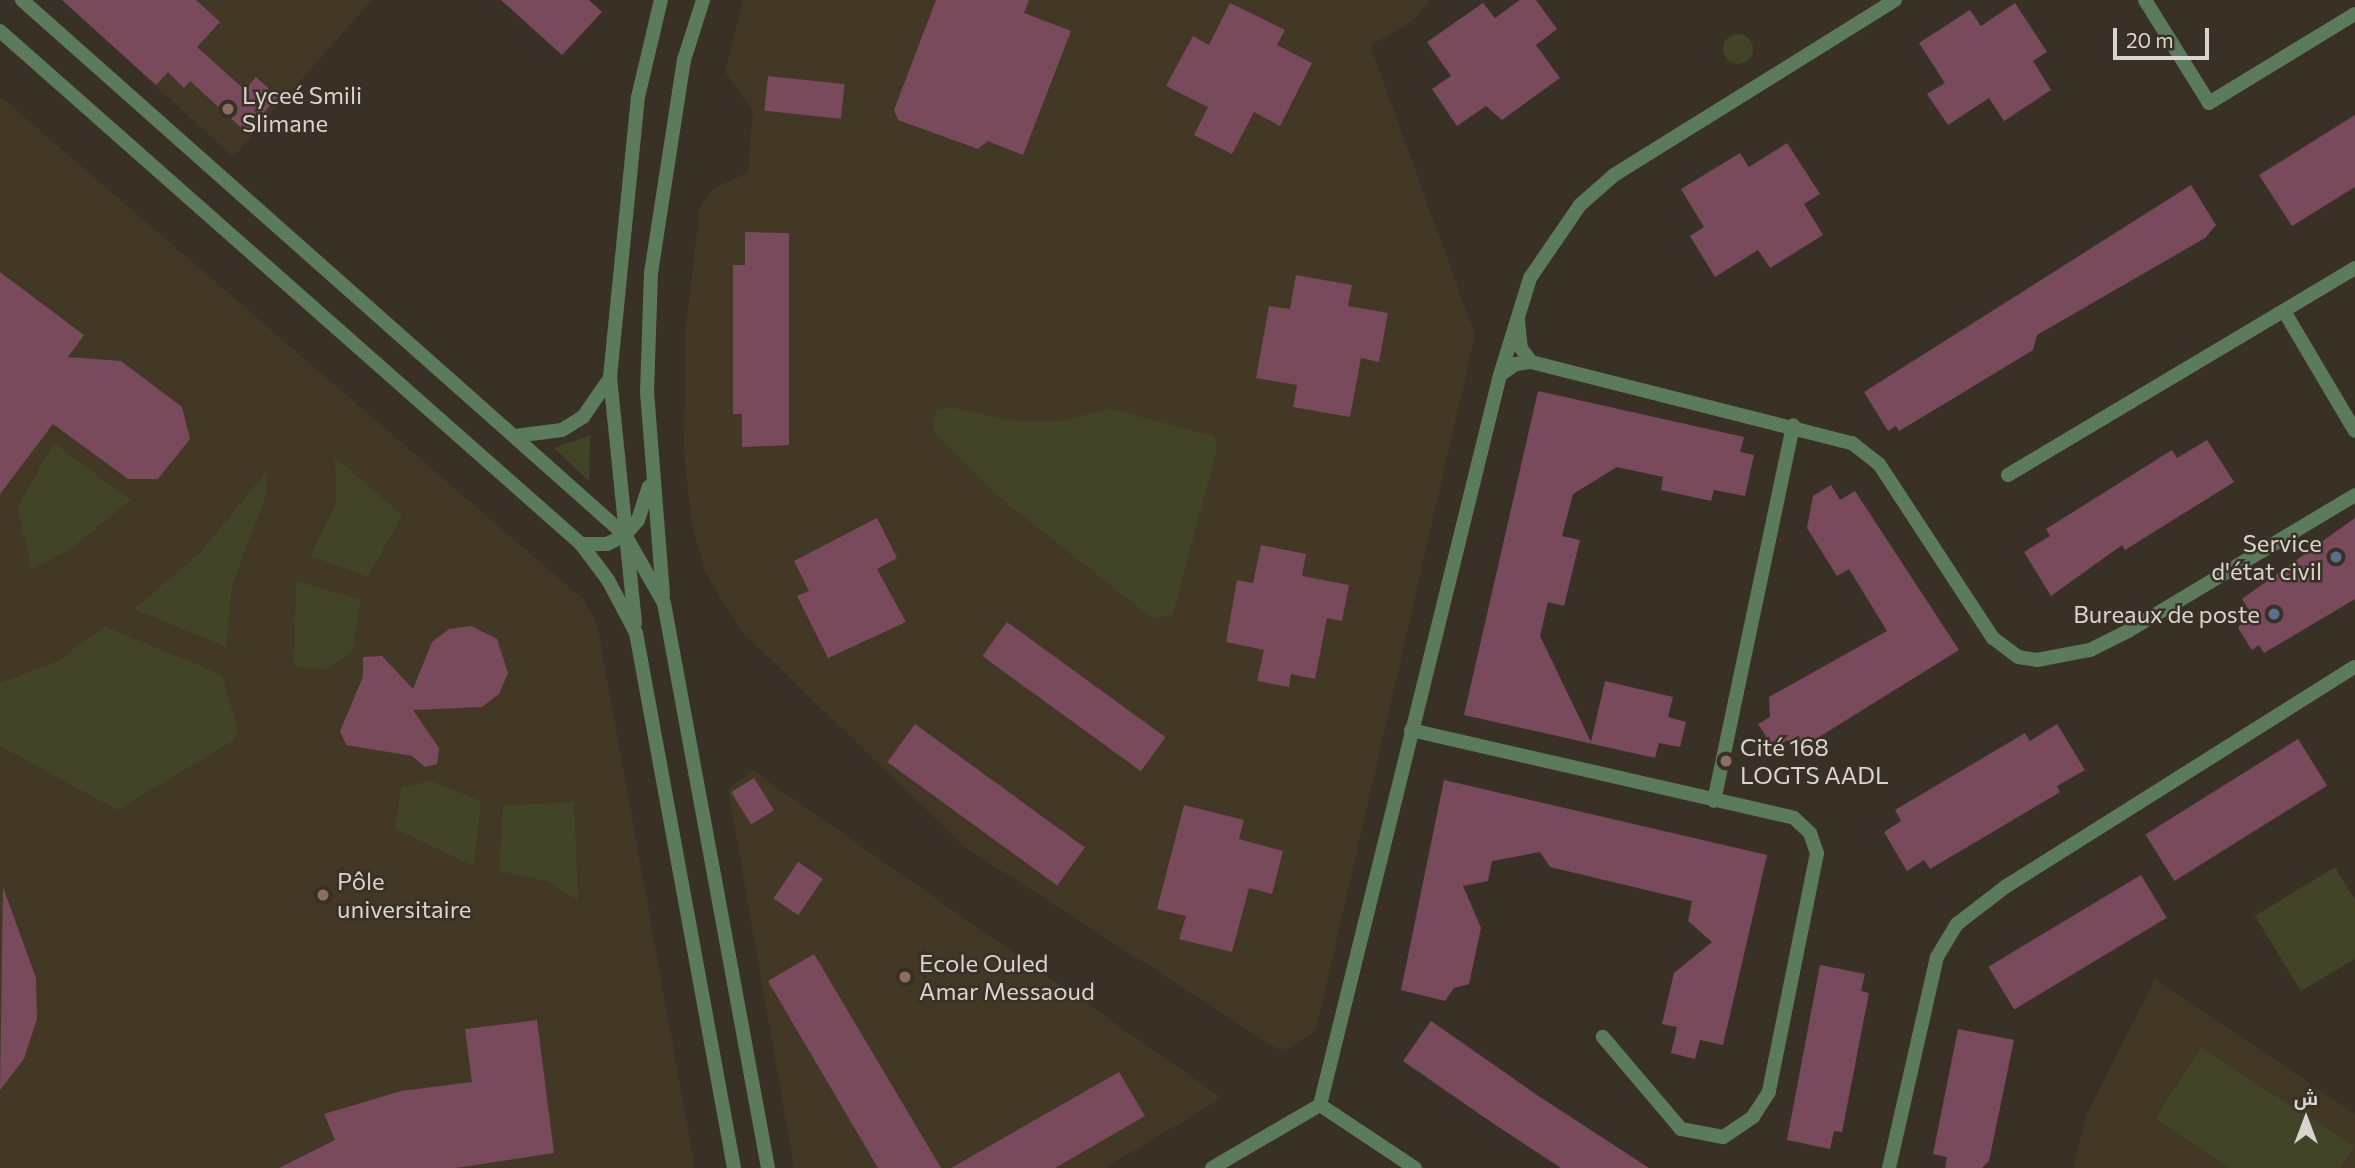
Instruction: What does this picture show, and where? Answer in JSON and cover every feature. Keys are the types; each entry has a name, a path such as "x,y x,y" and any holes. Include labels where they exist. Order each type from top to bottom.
{"street":[{"path":"22,0 625,535 664,603"},
{"path":"661,0 631,150 610,377 636,633 734,1168"},
{"path":"704,0 684,60 651,274 651,479 664,603 768,1168"},
{"path":"1212,1168 1320,1105 1518,308 1553,240 1614,175 1895,0"},
{"path":"2145,0 2209,103 2355,13"},
{"path":"0,30 582,544 636,633"},
{"path":"2008,475 2355,268"},
{"path":"1518,308 1521,348 1531,362"},
{"path":"2284,311 2355,431"},
{"path":"1500,375 1531,362 1837,436 1872,457 1993,638 2018,657 2037,660 2118,636 2355,495"},
{"path":"514,436 562,430 599,399 610,377"},
{"path":"1714,801 1793,425"},
{"path":"582,544 607,544 625,535 638,520 651,479"},
{"path":"1889,1168 1937,957 1957,924 2005,887 2355,667"},
{"path":"1411,730 1794,818 1811,834 1817,853 1769,1092 1753,1117 1723,1137 1681,1129 1603,1037"},
{"path":"1320,1105 1415,1168"}],"shaded area":[{"name":"Lyceé Smili Slimane","path":"62,0 372,0 233,157"},
{"path":"743,0 1430,0 1413,21 1370,45 1475,335 1316,1030 1292,1047 1279,1050 965,847 741,631 705,572 691,521 684,449 685,334 700,206 715,187 748,173 753,111 725,72"},
{"name":"Pôle universitaire","path":"0,96 584,600 597,623 695,1168 0,1168"},
{"name":"Ecole Ouled Amar Messaoud","path":"752,770 1222,1098 1105,1168 794,1168 728,789"},
{"path":"2155,979 2355,1114 2355,1168 2073,1168 2087,1113"}],"green space":[{"path":"1738,34 1749,38 1753,49 1749,60 1738,64 1727,60 1723,49 1727,38"},
{"path":"949,407 1018,422 1055,422 1110,409 1214,436 1217,449 1173,614 1152,618 995,494 933,432 936,411"},
{"path":"590,435 589,481 554,448"},
{"path":"54,443 131,500 69,550 32,569 17,507"},
{"path":"335,457 402,515 368,577 310,556 336,503"},
{"path":"265,473 267,493 232,585 226,647 134,609 201,552"},
{"path":"296,581 361,600 352,652 324,670 294,666"},
{"path":"104,626 222,675 238,731 233,741 117,810 0,746 0,683 58,661"},
{"path":"431,781 481,801 474,866 395,829 401,787"},
{"path":"574,802 578,900 547,881 499,871 503,806"},
{"path":"2335,867 2355,900 2355,959 2301,991 2255,916"},
{"path":"2201,1048 2354,1146 2340,1168 2231,1168 2155,1119"}],"building":[{"path":"62,0 196,0 220,22 197,47 245,90 256,77 278,97 246,132 190,81 184,88 168,72 156,85"},
{"path":"501,0 589,0 602,12 562,55"},
{"path":"936,0 1029,0 1024,13 1071,31 1023,155 988,141 978,149 898,120 894,110"},
{"path":"1520,0 1536,0 1557,29 1536,45 1560,78 1502,120 1486,106 1457,126 1432,89 1451,76 1427,42 1483,3 1495,18"},
{"path":"1230,3 1285,30 1277,45 1312,63 1280,126 1254,112 1232,154 1194,135 1208,107 1166,86 1193,36 1209,45"},
{"path":"2015,3 2047,52 2033,61 2051,90 2004,121 1989,98 1948,125 1927,94 1945,83 1919,43 1970,10 1981,26"},
{"path":"768,76 845,84 841,119 764,111"},
{"path":"2355,115 2355,187 2292,226 2259,175"},
{"path":"1787,143 1820,194 1804,204 1823,235 1770,268 1758,250 1715,277 1690,236 1704,227 1681,189 1740,153 1749,167"},
{"path":"2191,185 2216,225 2205,238 2037,335 2033,350 1899,431 1896,426 1888,431 1864,392"},
{"path":"745,232 789,233 789,445 742,447 742,414 733,414 733,265 745,265"},
{"path":"0,272 84,335 68,357 121,361 182,407 190,439 158,479 128,479 53,424 0,494"},
{"path":"1296,275 1352,285 1348,306 1388,313 1379,362 1361,358 1350,417 1293,407 1297,385 1256,378 1269,306 1290,309"},
{"path":"1538,391 1744,437 1740,452 1754,455 1745,496 1714,490 1711,501 1661,490 1663,477 1617,467 1573,494 1562,536 1580,540 1564,606 1548,602 1540,636 1591,742 1605,681 1673,697 1668,717 1686,722 1680,747 1659,743 1655,758 1464,715"},
{"path":"2207,440 2234,482 2125,550 2122,545 2051,596 2024,552 2050,536 2046,529 2172,450 2177,458"},
{"path":"1831,485 1840,500 1855,491 1959,650 1795,752 1787,740 1774,749 1758,724 1770,717 1769,697 1887,631 1849,569 1837,576 1807,528 1813,496"},
{"path":"877,518 897,558 877,569 906,622 828,658 797,596 809,591 794,561"},
{"path":"2355,518 2355,599 2264,653 2259,645 2252,650 2238,628 2250,612 2242,599"},
{"path":"1261,545 1306,554 1302,576 1349,585 1342,621 1327,618 1315,679 1291,674 1289,687 1257,681 1264,650 1226,642 1237,580 1253,583"},
{"path":"1007,622 1166,737 1141,771 982,656"},
{"path":"471,626 497,639 508,673 499,694 482,707 413,710 439,748 437,764 425,767 412,756 346,745 340,731 363,677 363,657 382,656 413,689 432,642 449,629"},
{"path":"915,724 1085,847 1057,885 887,762"},
{"path":"2057,724 2085,770 2057,786 2060,792 1930,869 1924,860 1907,871 1884,832 1901,821 1895,810 2025,733 2030,741"},
{"path":"2298,739 2327,786 2174,881 2145,834"},
{"path":"754,778 774,810 751,825 731,792"},
{"path":"1444,780 1767,855 1723,1045 1700,1040 1695,1059 1671,1053 1677,1027 1662,1024 1674,973 1712,942 1688,921 1692,901 1550,867 1540,852 1492,861 1488,881 1463,886 1481,928 1469,984 1454,988 1445,1001 1401,990"},
{"path":"1184,805 1244,820 1239,839 1283,851 1272,894 1249,888 1232,952 1179,939 1186,916 1157,909"},
{"path":"798,862 823,879 798,915 773,898"},
{"path":"2141,875 2167,918 2014,1010 1988,967"},
{"path":"3,887 36,978 37,1019 24,1059 0,1090"},
{"path":"814,954 941,1168 878,1168 768,981"},
{"path":"1820,965 1865,974 1861,991 1869,993 1842,1132 1834,1131 1830,1149 1787,1140"},
{"path":"537,1020 554,1153 456,1168 279,1168 335,1140 324,1114 401,1091 472,1082 465,1029"},
{"path":"1431,1021 1649,1168 1561,1168 1491,1122 1403,1061"},
{"path":"1958,1029 2014,1040 1989,1161 1982,1168 1945,1168 1947,1157 1933,1154"},
{"path":"1119,1072 1145,1116 1055,1168 951,1168"}],"place":[{"name":"Lyceé Smili Slimane","path":"228,109"},
{"name":"Service d'état civil","path":"2336,557"},
{"name":"Bureaux de poste","path":"2274,614"},
{"name":"Cité 168 LOGTS AADL","path":"1726,761"},
{"name":"Pôle universitaire","path":"323,895"},
{"name":"Ecole Ouled Amar Messaoud","path":"905,977"}]}
